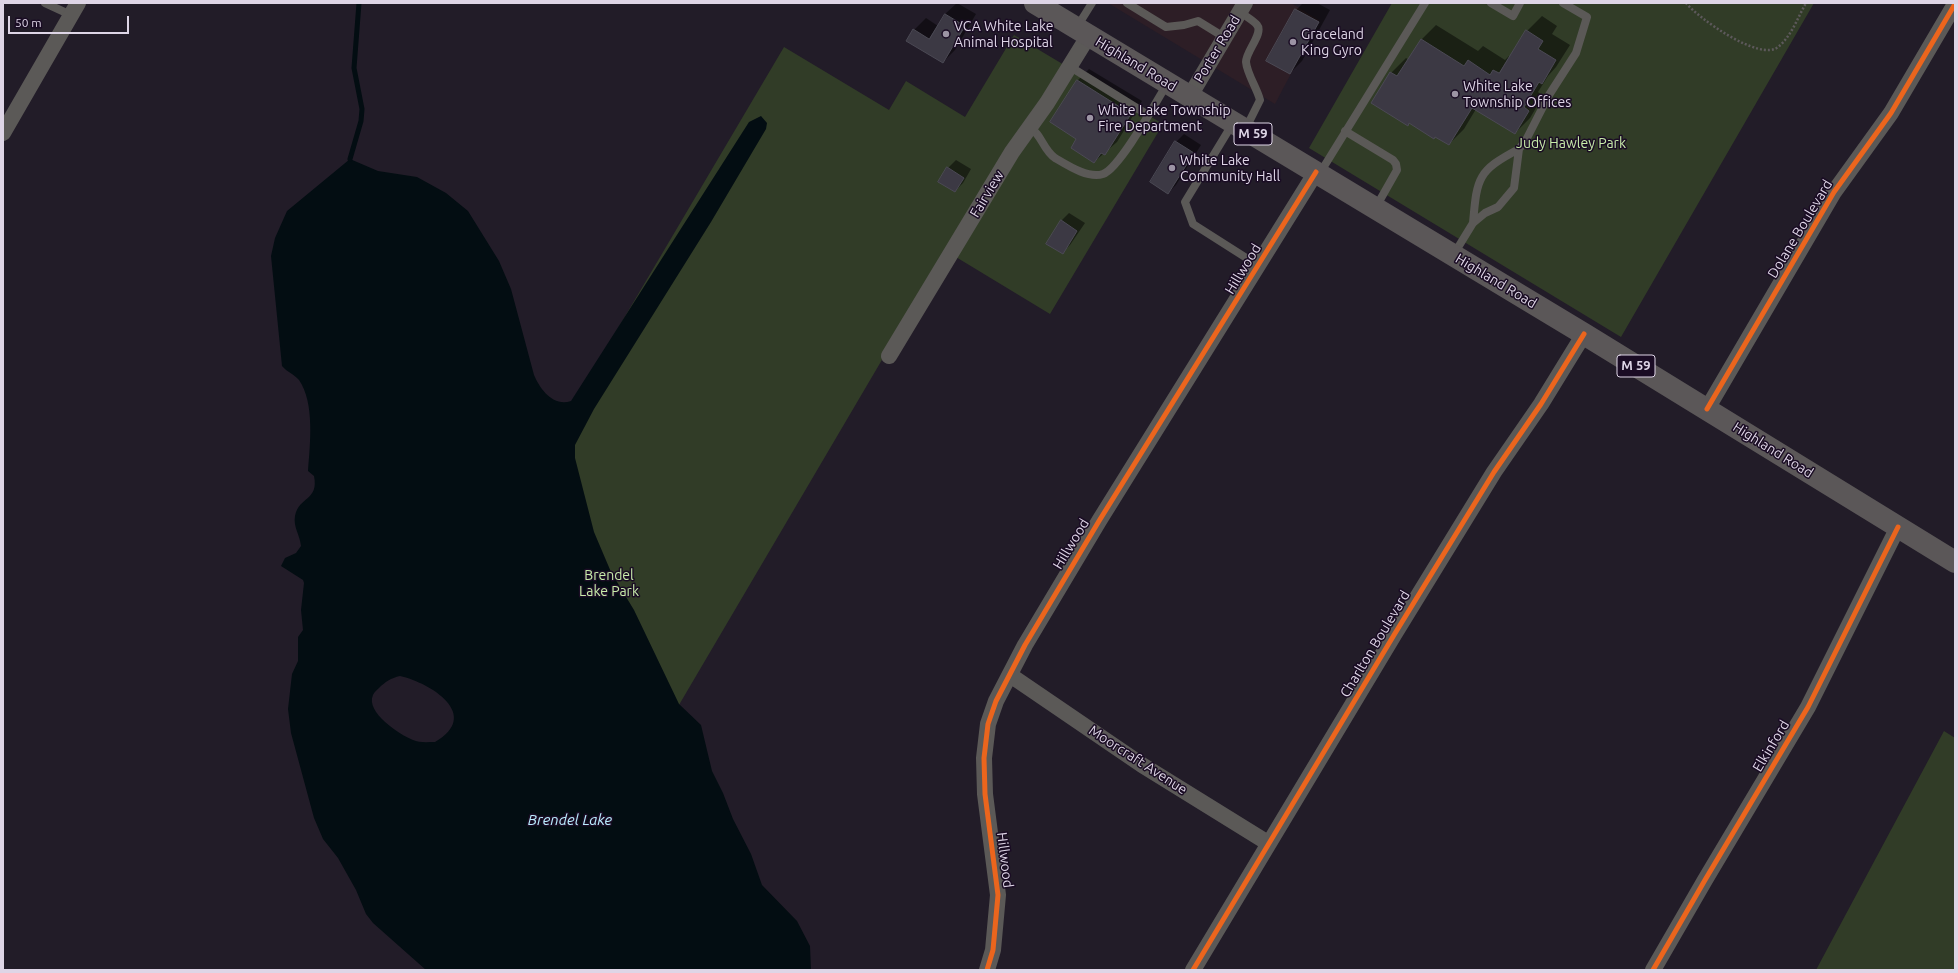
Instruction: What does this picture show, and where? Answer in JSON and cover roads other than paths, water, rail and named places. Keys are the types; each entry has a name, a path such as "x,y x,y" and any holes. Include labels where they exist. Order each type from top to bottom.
{"highway":[{"name":"Highland Road","path":"1035,3 1454,255 1955,562"}],"street":[{"name":"Dolane Boulevard","path":"1707,409 1834,192 1892,113 1955,4"},
{"name":"Porter Road","path":"1190,96 1242,7"},
{"path":"3,133 74,9"},
{"name":"Fairview","path":"889,356 1012,152 1030,128 1070,66 1083,31"},
{"name":"Hillwood","path":"987,970 993,950 998,895 985,794 984,758 988,724 996,701 1025,645 1099,521 1318,173"},
{"name":"Charlton Boulevard","path":"1192,970 1494,472 1541,404 1584,334"},
{"name":"Elkinford","path":"1653,970 1704,880 1808,707 1898,527"},
{"name":"Moorcraft Avenue","path":"1010,675 1142,765 1268,843"}],"lane":[{"path":"45,3 74,9"},
{"path":"1083,31 1092,3"},
{"path":"1127,3 1166,27 1198,22 1224,37"},
{"path":"1318,173 1346,131 1425,3"},
{"path":"1491,3 1513,16 1520,3"},
{"path":"1473,223 1474,198 1487,168 1519,149 1526,140 1549,95 1576,53 1587,17 1573,5 1564,3"},
{"path":"1242,7 1259,28 1259,33 1249,51 1246,62 1260,100 1185,202 1193,224 1259,266"},
{"path":"1070,66 1148,115"},
{"path":"1030,128 1035,131 1047,152 1079,170 1103,174 1118,162 1168,83"},
{"path":"1346,131 1393,160 1396,164 1397,170 1375,208"},
{"path":"1454,255 1473,223 1485,213 1498,207 1514,188 1519,149"}],"water":[{"name":"Brendel Lake","path":"761,116 767,123 766,129 711,222 594,409 575,445 575,458 594,532 611,572 634,610 679,704 701,725 712,771 723,793 733,819 751,854 762,885 797,921 810,946 811,970 426,970 373,923 366,914 356,890 338,858 323,839 314,818 291,733 288,709 292,674 298,661 298,637 303,630 301,610 304,583 303,580 281,566 285,558 296,553 301,546 295,524 295,516 300,505 314,490 315,484 314,476 308,471 310,424 304,389 299,380 282,366 271,256 275,238 287,211 350,159 378,171 417,177 446,193 468,211 499,261 511,289 534,375 548,396 558,401 571,401 749,122","holes":["400,676 425,685 437,693 447,702 453,711 454,721 448,732 435,742 418,742 407,737 385,722 374,708 372,702 373,694 386,682"]}],"waterway":[{"path":"350,159 361,121 362,109 354,68 359,3"}],"place":[{"name":"VCA White Lake Animal Hospital","path":"946,34"},
{"name":"Graceland King Gyro","path":"1293,42"},
{"name":"White Lake Township Offices","path":"1455,94"},
{"name":"White Lake Township Fire Department","path":"1090,118"},
{"name":"White Lake Community Hall","path":"1172,168"}],"park label":[{"name":"Judy Hawley Park","path":"1571,143"},
{"name":"Brendel Lake Park","path":"609,584"}]}
